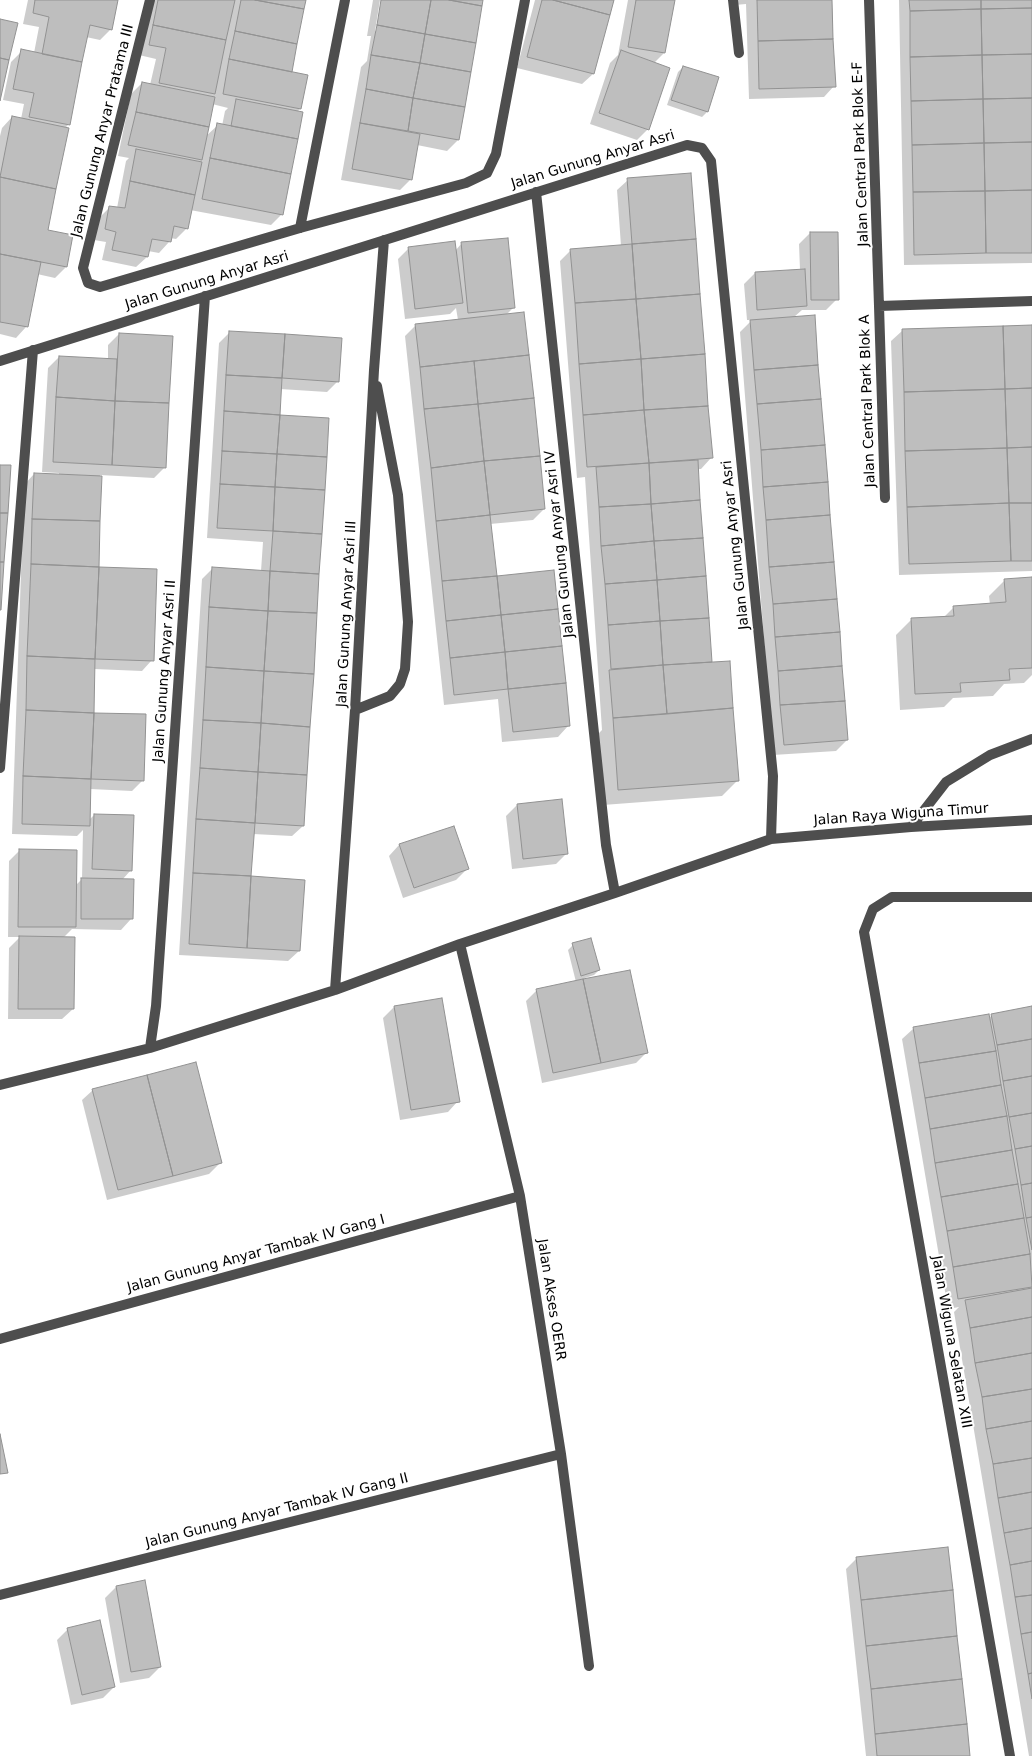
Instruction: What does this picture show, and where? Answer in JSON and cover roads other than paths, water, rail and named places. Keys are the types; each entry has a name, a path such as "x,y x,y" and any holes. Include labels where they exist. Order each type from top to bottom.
{"street":[{"name":"Jalan Gunung Anyar Pratama III","path":"150,0 83,268 88,283 100,287 300,228"},
{"path":"346,0 300,228 466,183 487,173 496,154 525,0"},
{"path":"733,0 738,53"},
{"name":"Jalan Central Park Blok E-F","path":"869,0 879,306"},
{"name":"Jalan Gunung Anyar Asri","path":"0,361 687,145 702,148 711,161 773,776 771,839"},
{"name":"Jalan Gunung Anyar Asri IV","path":"536,192 605,835 615,893"},
{"name":"Jalan Gunung Anyar Asri III","path":"335,990 355,710 374,370 384,240"},
{"name":"Jalan Gunung Anyar Asri II","path":"150,1048 156,1006 205,296"},
{"name":"Jalan Central Park Blok A","path":"885,498 879,306 1032,300"},
{"path":"0,768 34,350"},
{"path":"355,710 390,696 400,684 406,669 408,622 398,495 374,370"},
{"path":"911,827 946,782 990,755 1032,739"},
{"name":"Jalan Raya Wiguna Timur","path":"0,1085 150,1048 335,990 460,944 771,839 911,827 1032,820"},
{"name":"Jalan Wiguna Selatan XIII","path":"1010,1756 864,932 873,908 892,897 1032,897"},
{"name":"Jalan Akses OERR","path":"460,944 520,1196 561,1454 589,1666"},
{"name":"Jalan Gunung Anyar Tambak IV Gang I","path":"0,1339 520,1196"},
{"name":"Jalan Gunung Anyar Tambak IV Gang II","path":"0,1595 561,1454"}]}
